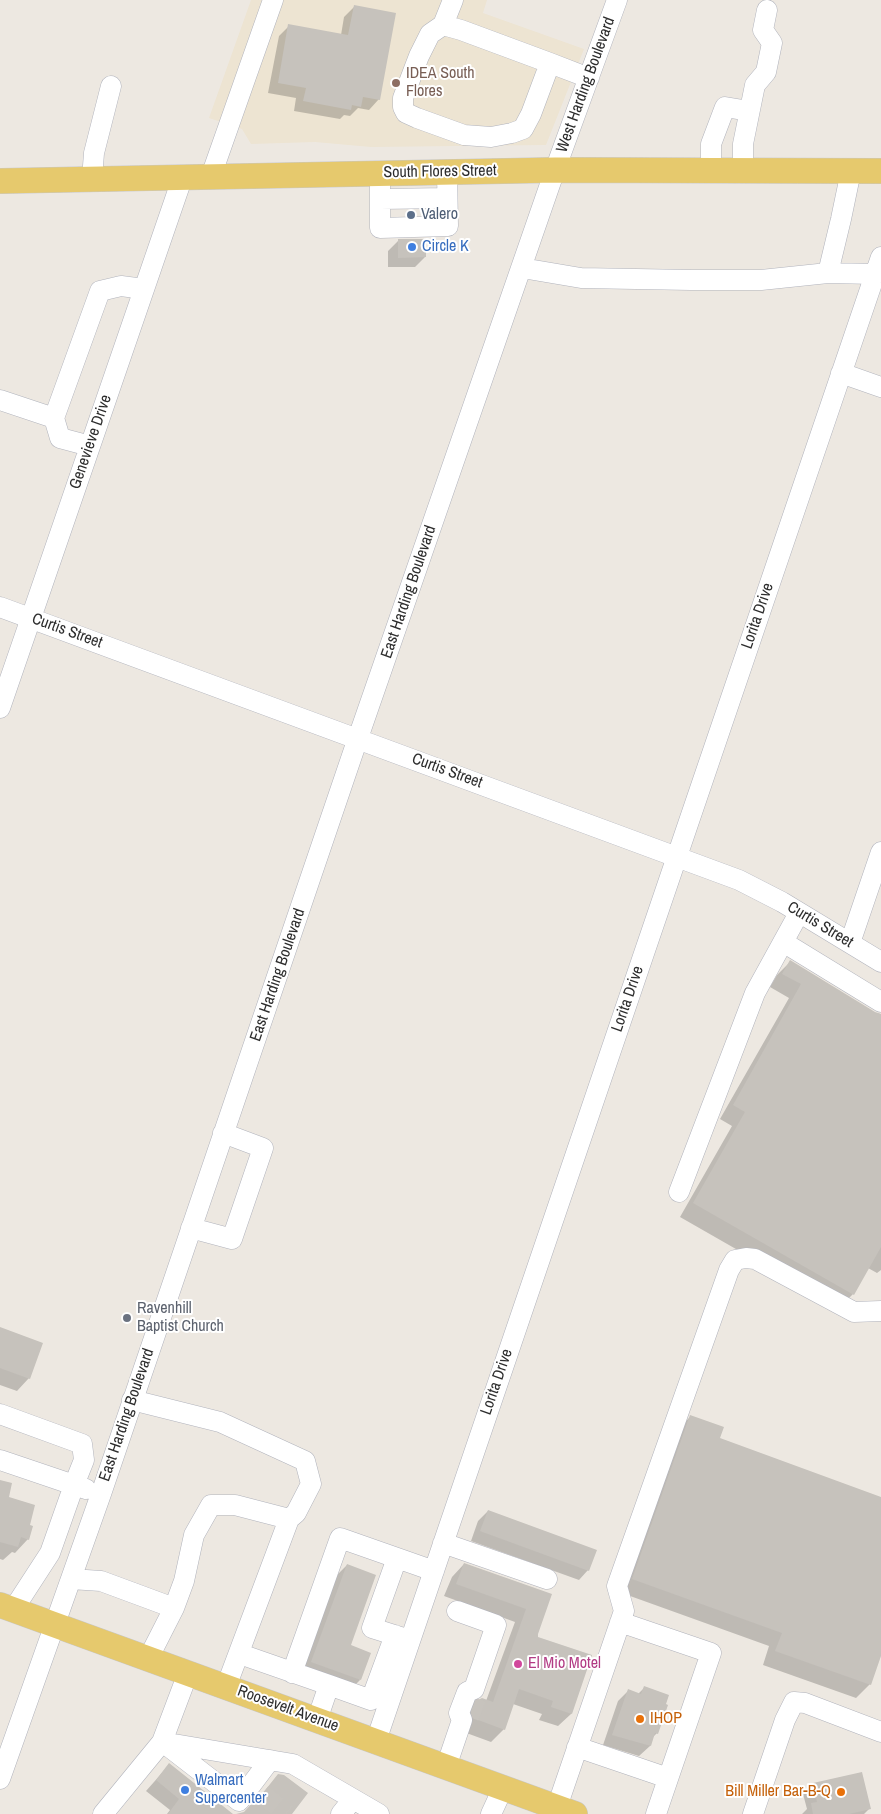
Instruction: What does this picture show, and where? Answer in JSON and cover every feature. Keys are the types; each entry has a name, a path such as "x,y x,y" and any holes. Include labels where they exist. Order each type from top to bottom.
{"main road":[{"name":"South Flores Street","path":"0,180 555,170 881,171"},
{"name":"Roosevelt Avenue","path":"7,1607 566,1811"}],"street":[{"path":"211,176 274,0"},
{"path":"453,0 443,25 430,34 419,56 403,98 403,108 406,113 464,135 491,137 523,129 531,114 550,63"},
{"name":"West Harding Boulevard","path":"555,170 617,0"},
{"path":"743,171 743,144 754,85 766,72 772,43 762,30 767,10"},
{"path":"443,25 589,78"},
{"path":"92,179 94,153 111,86"},
{"path":"710,171 711,144 725,107 749,111"},
{"name":"East Harding Boulevard","path":"2,1767 101,1494 358,738 555,170"},
{"path":"828,273 851,171"},
{"path":"380,173 380,228 448,226 447,172"},
{"name":"Genevieve Drive","path":"0,708 183,176"},
{"path":"380,199 447,198"},
{"path":"522,268 581,278 761,280 828,273 878,265"},
{"name":"Lorita Drive","path":"376,1741 402,1637 434,1571 878,265"},
{"path":"90,446 60,438 54,418 100,291 120,286 144,289"},
{"path":"841,373 881,387"},
{"path":"0,400 54,418"},
{"name":"Curtis Street","path":"0,607 740,880 881,962"},
{"path":"850,943 881,852"},
{"path":"679,1192 755,993 799,913"},
{"path":"783,942 881,1002"},
{"path":"191,1228 232,1239 263,1148 223,1133"},
{"path":"566,1811 577,1747 624,1610 617,1586 729,1270 735,1260 755,1259 854,1312 881,1311"},
{"path":"132,1400 220,1422 305,1461 311,1484 296,1513 289,1519 240,1654 226,1687"},
{"path":"0,1414 82,1444 84,1460 50,1553 7,1607"},
{"path":"0,1460 101,1494"},
{"path":"148,1659 174,1608 184,1581 194,1536 211,1505 235,1505 289,1519"},
{"path":"292,1673 340,1538 434,1571"},
{"path":"443,1542 548,1579"},
{"path":"50,1553 74,1570 174,1608"},
{"path":"240,1654 371,1700 402,1637 372,1628 397,1558"},
{"path":"446,1767 466,1719 459,1713 467,1692 476,1692 496,1625 457,1611"},
{"path":"620,1622 711,1653 656,1814"},
{"path":"103,1814 162,1742 188,1673"},
{"path":"316,1720 329,1685"},
{"path":"752,1814 785,1720 794,1702 805,1702 881,1732"},
{"path":"162,1742 293,1764 347,1806 378,1814"},
{"path":"162,1742 239,1801 256,1790 270,1760"},
{"path":"577,1747 668,1778"},
{"path":"491,1814 502,1788"}],"shaded area":[{"name":"IDEA South Flores","path":"251,0 487,0 483,13 584,49 546,145 371,147 315,142 251,144 242,129 209,118"}],"building":[{"path":"354,5 396,13 380,100 363,97 361,107 352,105 351,110 303,101 306,88 278,83 288,24 348,35"},
{"name":"Circle K","path":"398,239 426,239 426,257 398,258"},
{"path":"790,960 881,1014 881,1247 854,1295 693,1203 745,1112 733,1105 801,984 782,974"},
{"path":"0,1327 43,1343 30,1379 0,1368"},
{"path":"690,1415 724,1427 720,1438 881,1497 881,1656 871,1685 775,1651 782,1633 632,1579"},
{"path":"0,1480 12,1483 9,1497 35,1505 30,1525 33,1526 29,1540 21,1537 18,1547 0,1542"},
{"path":"488,1510 597,1550 589,1571 480,1531"},
{"path":"464,1563 552,1594 538,1637 592,1655 572,1714 551,1707 553,1701 519,1689 505,1730 473,1718 472,1713 476,1701 482,1698 493,1702 526,1609 456,1584"},
{"path":"347,1564 376,1575 351,1645 371,1653 361,1680 311,1662"},
{"name":"IHOP","path":"644,1686 669,1695 666,1704 668,1705 658,1734 655,1733 651,1746 612,1735 628,1689 641,1694"},
{"name":"Walmart Supercenter","path":"169,1763 233,1814 168,1814 179,1799 156,1780"},
{"name":"Bill Miller Bar-B-Q","path":"862,1772 871,1809 849,1814 813,1814 811,1803 817,1802 813,1783"},
{"name":"Walmart Supercenter","path":"278,1774 284,1775 308,1793 292,1814 236,1814 244,1812 253,1802 255,1803"}],"tunnel":[{"path":"469,1717 477,1696"},
{"path":"262,1794 287,1814"}],"place":[{"name":"IDEA South Flores","path":"396,83"},
{"name":"Valero","path":"411,215"},
{"name":"Circle K","path":"412,247"},
{"name":"Ravenhill Baptist Church","path":"127,1318"},
{"name":"El Mio Motel","path":"518,1664"},
{"name":"IHOP","path":"640,1719"},
{"name":"Walmart Supercenter","path":"185,1790"},
{"name":"Bill Miller Bar-B-Q","path":"841,1792"}]}
